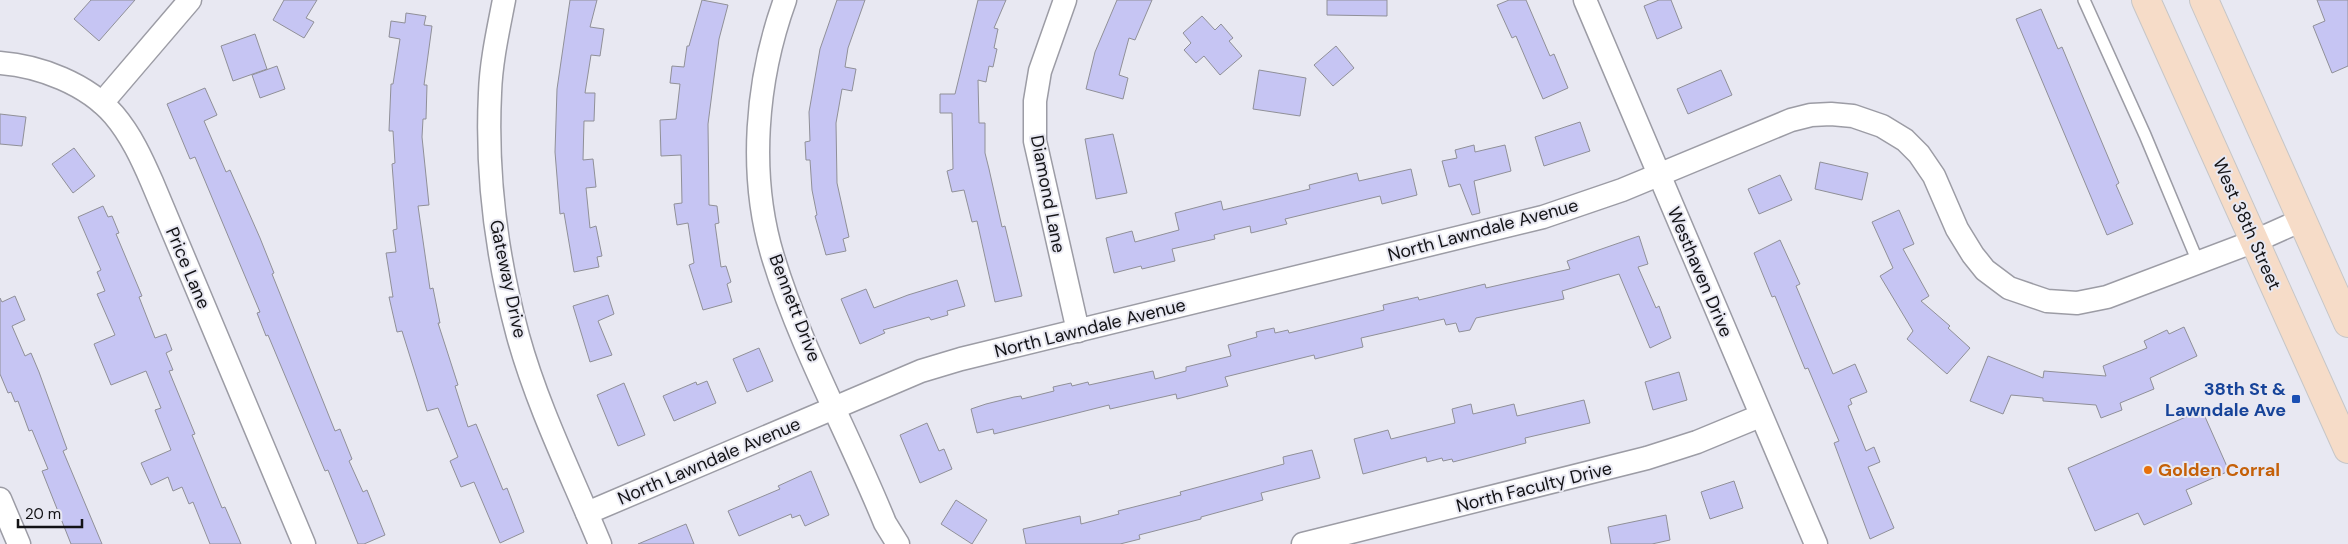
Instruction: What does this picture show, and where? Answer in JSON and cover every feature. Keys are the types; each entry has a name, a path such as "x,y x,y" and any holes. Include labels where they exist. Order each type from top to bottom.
{"main road":[{"name":"West 38th Street","path":"2146,0 2348,449"},
{"path":"2204,0 2348,323"}],"street":[{"path":"102,103 190,0"},
{"name":"Gateway Drive","path":"504,0 493,60 490,92 490,160 496,226 519,337 530,373 600,544"},
{"name":"Bennett Drive","path":"785,0 775,28 766,65 759,113 761,190 779,276 834,407"},
{"name":"Diamond Lane","path":"1065,0 1042,62 1036,91 1035,121 1040,170 1078,330"},
{"name":"Westhaven Drive","path":"1585,0 1760,416 1816,544"},
{"name":"Price Lane","path":"0,63 49,74 75,85 102,103 123,127 145,166 304,544"},
{"name":"North Lawndale Avenue","path":"587,513 921,371 1078,330 1543,217 1583,205 1791,120 1821,114 1852,116 1891,131 1919,154 1941,187 1957,229 1972,255 1993,276 2009,288 2028,296 2058,302 2077,303 2098,299 2254,241 2302,220"},
{"path":"834,407 885,523 898,544"},
{"name":"North Faculty Drive","path":"1302,544 1647,458 1692,444 1760,416"},
{"path":"0,499 19,544"}],"lane":[{"path":"2084,0 2145,135 2198,262"}],"building":[{"path":"91,0 135,0 99,41 74,19"},
{"path":"284,0 317,0 306,18 314,22 304,38 273,20"},
{"path":"570,0 597,0 590,27 604,29 600,56 591,55 585,93 595,93 594,121 584,121 583,160 593,159 596,187 586,188 590,228 596,226 602,256 597,257 599,267 574,272 564,213 560,214 555,152 557,89"},
{"path":"702,0 728,5 719,39 708,124 709,205 717,206 719,223 715,224 721,267 726,266 731,282 727,284 732,302 703,310 689,265 694,263 688,223 677,225 674,204 682,203 681,155 661,156 660,120 676,119 680,84 670,83 672,66 684,67 687,46 689,46"},
{"path":"837,0 865,0 848,48 845,67 856,69 852,91 842,89 836,123 837,183 849,237 843,239 846,251 826,255 815,216 817,215 812,190 810,160 806,160 805,142 810,141 809,112 820,49"},
{"path":"978,0 1006,0 994,28 998,29 994,48 997,49 993,67 989,66 986,82 978,80 979,123 985,123 985,153 1002,227 1005,226 1022,296 995,302 977,221 972,222 964,190 952,192 947,171 953,169 952,113 940,113 940,94 955,94"},
{"path":"1117,0 1152,0 1135,40 1129,38 1119,75 1128,78 1123,99 1086,89 1095,52"},
{"path":"1327,0 1387,0 1387,16 1327,15"},
{"path":"1509,0 1526,0 1550,56 1554,54 1568,88 1543,99 1516,36 1512,38 1497,5"},
{"path":"1659,0 1671,0 1682,28 1657,39 1644,6"},
{"path":"2317,0 2348,0 2348,66 2332,73 2313,26 2325,21"},
{"path":"2041,9 2058,49 2062,47 2119,183 2116,185 2133,224 2107,235 2016,19"},
{"path":"406,13 426,16 424,25 432,26 424,85 427,85 426,119 423,119 422,137 429,205 418,206 430,289 433,288 440,323 438,323 458,385 455,386 468,427 476,424 503,490 507,488 524,532 500,543 474,482 461,487 450,461 458,457 438,408 427,411 402,331 397,332 389,297 393,297 386,253 396,252 393,230 397,229 392,164 395,163 393,131 389,131 391,84 393,84 400,39 389,37 391,21 405,23"},
{"path":"1202,16 1215,30 1221,24 1233,38 1229,41 1242,56 1220,75 1204,56 1196,63 1184,50 1191,43 1183,33"},
{"path":"255,34 267,69 233,81 221,46"},
{"path":"1336,46 1354,68 1333,86 1314,65"},
{"path":"277,66 285,89 260,98 252,75"},
{"path":"1259,70 1306,78 1300,116 1253,109"},
{"path":"1721,70 1732,95 1688,114 1677,89"},
{"path":"205,88 217,115 204,121 226,172 230,170 260,238 274,273 272,274 335,431 340,429 352,459 349,461 363,492 367,490 385,535 364,544 358,544 328,470 325,471 268,335 266,336 257,313 260,312 195,157 190,159 167,104"},
{"path":"0,114 26,117 22,146 0,144"},
{"path":"1580,122 1590,151 1544,166 1535,137"},
{"path":"1113,134 1127,193 1096,199 1085,139"},
{"path":"1474,145 1475,152 1505,145 1511,171 1474,181 1480,213 1472,215 1460,184 1449,187 1442,161 1457,158 1455,150"},
{"path":"74,148 95,176 73,193 52,164"},
{"path":"1820,162 1868,173 1862,200 1815,189"},
{"path":"1411,169 1417,195 1382,204 1380,196 1285,219 1287,224 1251,233 1250,226 1214,235 1215,239 1172,249 1175,261 1142,269 1141,266 1114,273 1106,238 1132,231 1135,242 1179,230 1175,213 1221,201 1223,210 1310,189 1309,185 1357,173 1359,181"},
{"path":"1780,175 1792,200 1759,214 1748,189"},
{"path":"103,206 108,217 112,216 119,233 116,234 142,296 139,297 155,338 166,334 172,350 166,353 173,370 169,371 195,434 192,435 222,508 225,507 241,544 210,544 193,502 189,504 182,487 173,491 168,477 151,485 141,463 171,450 155,410 161,408 146,371 111,385 94,344 115,335 97,294 105,291 97,272 101,270 78,217"},
{"path":"1899,210 1914,244 1903,249 1929,296 1921,301 1950,326 1948,328 1970,348 1947,374 1907,339 1913,331 1880,276 1893,268 1872,222"},
{"path":"1639,236 1648,264 1638,267 1656,308 1659,306 1671,338 1650,348 1619,274 1562,291 1564,299 1476,318 1470,330 1459,332 1456,323 1446,325 1444,319 1361,338 1363,347 1315,359 1314,355 1225,377 1228,386 1177,399 1176,394 1110,409 1109,405 994,434 993,429 977,433 971,409 986,404 1021,396 1022,399 1054,391 1053,387 1071,383 1072,386 1088,382 1089,385 1153,371 1155,379 1186,371 1186,367 1231,356 1228,345 1257,337 1256,332 1274,328 1275,333 1288,330 1289,333 1384,310 1383,305 1418,297 1419,300 1485,284 1486,288 1570,269 1567,261"},
{"path":"1780,240 1800,284 1796,286 1833,374 1855,364 1867,392 1850,399 1852,404 1848,406 1866,451 1874,447 1880,462 1868,467 1894,528 1870,539 1834,443 1839,441 1808,368 1805,369 1775,296 1772,297 1754,253"},
{"path":"957,280 965,306 947,311 948,315 931,320 929,317 883,330 885,333 860,344 841,299 866,289 874,308"},
{"path":"608,295 614,314 598,321 612,355 590,362 573,306"},
{"path":"15,296 25,320 12,326 25,356 31,353 39,372 67,449 63,451 102,544 71,544 42,471 48,469 32,430 29,431 18,401 15,402 11,392 8,393 0,374 0,298 2,302"},
{"path":"2184,327 2197,356 2150,378 2154,389 2120,403 2122,410 2101,418 2096,405 2043,401 2043,398 2011,395 2003,414 1970,401 1988,356 2043,378 2044,371 2106,376 2103,366 2147,348 2144,341 2167,330 2169,334"},
{"path":"759,348 773,381 747,392 733,359"},
{"path":"1679,372 1687,400 1653,410 1645,382"},
{"path":"707,381 716,403 674,421 663,396 696,382 697,385"},
{"path":"624,383 645,435 618,446 597,395"},
{"path":"1584,400 1590,423 1525,438 1526,443 1453,462 1452,459 1443,461 1442,458 1427,462 1426,457 1363,474 1354,439 1388,430 1391,439 1455,423 1452,409 1471,404 1473,414 1514,404 1517,416"},
{"name":"Golden Corral","path":"2202,410 2229,471 2186,490 2192,504 2144,525 2138,513 2095,531 2068,468"},
{"path":"927,423 939,451 944,449 952,469 920,483 900,435"},
{"path":"1312,450 1320,478 1261,493 1263,500 1139,535 1140,539 1120,544 1026,544 1023,529 1080,516 1081,524 1119,514 1118,511 1181,495 1180,492 1284,464 1283,457"},
{"path":"811,471 829,515 805,526 800,515 792,518 791,514 739,536 728,511 780,489 778,486"},
{"path":"1734,481 1743,508 1710,519 1701,492"},
{"path":"956,500 987,520 972,544 941,524"},
{"path":"1666,515 1670,540 1652,544 1611,544 1608,527"},
{"path":"686,524 694,544 638,544"}],"place":[{"name":"38th St & Lawndale Ave","path":"2296,399"},
{"name":"Golden Corral","path":"2148,470"}]}
